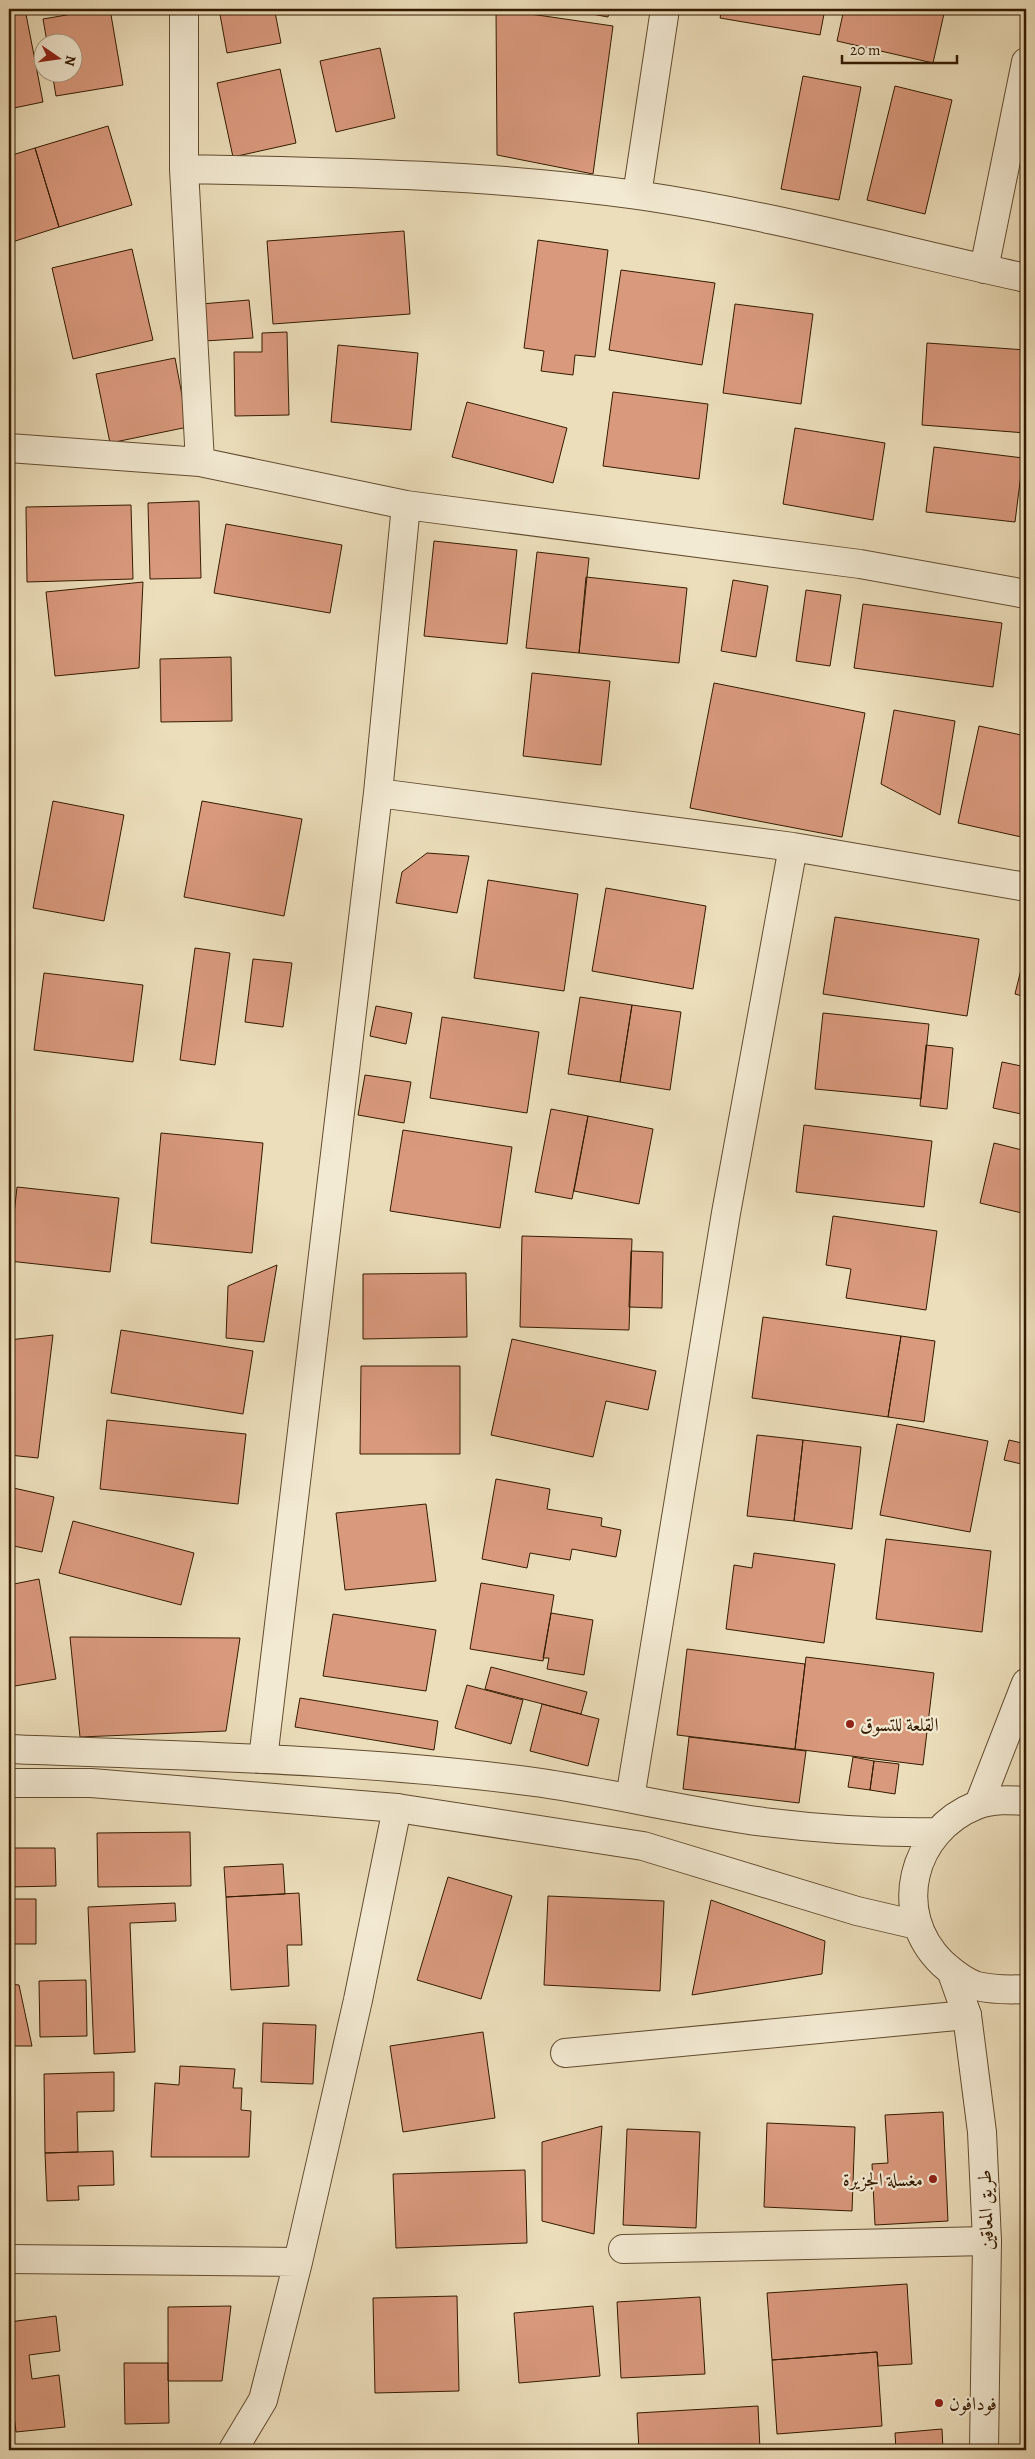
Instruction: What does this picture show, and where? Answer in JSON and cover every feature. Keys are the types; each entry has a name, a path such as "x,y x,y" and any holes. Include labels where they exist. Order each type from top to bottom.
{"street":[{"path":"184,9 184,169 200,462"},
{"path":"637,195 665,9"},
{"path":"984,269 1026,62"},
{"path":"184,169 436,175 637,195 800,226 1026,278"},
{"path":"9,448 200,462 406,505 860,564 1026,594"},
{"path":"263,1759 378,793 406,505"},
{"path":"378,793 794,847 1026,887"},
{"path":"630,1798 726,1213 794,847"},
{"path":"979,1804 1026,1684"},
{"path":"9,1748 263,1759 404,1769 541,1783 763,1822 878,1833 937,1832"},
{"path":"9,1783 91,1783 397,1808 643,1846 857,1911 917,1925"},
{"path":"1026,1801 1003,1800 979,1804 956,1815 937,1832 919,1860 913,1892 917,1925 931,1952 952,1973 976,1985 1001,1991 1026,1989"},
{"path":"233,2450 262,2400 298,2262 358,2000 397,1808"},
{"name":"طريق المعاقين","path":"952,1973 967,2015 982,2132 987,2241 984,2450"},
{"path":"565,2052 967,2015"},
{"path":"623,2249 987,2241"},
{"path":"9,2259 298,2262"}],"building":[{"path":"9,9 25,9 32,45 32,82 39,82 43,102 9,109"},
{"path":"110,9 123,85 56,96 54,82 82,82 82,32 45,32 43,19"},
{"path":"219,9 259,9 261,14 275,12 281,43 227,53"},
{"path":"496,9 613,26 593,174 497,155"},
{"path":"577,9 610,9 608,17 576,11"},
{"path":"722,9 825,9 820,35 720,18"},
{"path":"844,9 945,9 933,63 837,41"},
{"path":"380,48 395,118 336,132 320,61"},
{"path":"280,69 296,143 233,157 217,83"},
{"path":"803,76 861,87 839,200 781,189"},
{"path":"895,86 952,100 925,214 867,200"},
{"path":"108,126 132,205 59,227 35,148"},
{"path":"35,148 59,227 9,243 9,156"},
{"path":"404,231 410,314 273,324 267,241"},
{"path":"538,240 608,250 595,357 575,355 573,375 541,371 544,351 524,348"},
{"path":"132,249 153,340 73,359 52,268"},
{"path":"621,270 715,283 702,365 609,350"},
{"path":"249,300 253,338 204,341 201,304"},
{"path":"735,304 813,314 801,404 723,393"},
{"path":"287,332 289,415 235,416 234,352 262,352 262,333"},
{"path":"927,343 1026,350 1026,433 922,425"},
{"path":"338,345 418,353 411,430 331,422"},
{"path":"175,358 188,427 110,443 96,374"},
{"path":"613,392 708,404 699,479 603,466"},
{"path":"467,402 567,428 553,483 452,457"},
{"path":"795,428 885,443 873,520 783,504"},
{"path":"934,447 1023,458 1015,522 926,512"},
{"path":"199,501 201,578 150,579 148,503"},
{"path":"131,505 133,579 27,582 26,507"},
{"path":"226,524 342,545 330,613 214,593"},
{"path":"434,541 517,550 507,644 424,636"},
{"path":"537,552 589,558 579,653 526,648"},
{"path":"586,577 687,588 679,663 579,653"},
{"path":"733,580 768,586 756,657 721,651"},
{"path":"143,582 139,668 55,676 46,592"},
{"path":"806,590 841,595 830,666 796,661"},
{"path":"863,604 1002,623 993,687 854,668"},
{"path":"231,657 232,721 161,722 160,659"},
{"path":"532,673 610,681 601,765 523,756"},
{"path":"714,683 865,713 842,837 690,808"},
{"path":"894,710 955,721 940,815 881,784"},
{"path":"979,726 1026,736 1026,838 958,823"},
{"path":"53,801 124,815 104,921 33,908"},
{"path":"202,801 302,819 284,916 184,897"},
{"path":"427,853 469,856 457,913 396,903 402,872"},
{"path":"488,880 578,894 564,991 474,978"},
{"path":"606,888 706,906 693,989 592,971"},
{"path":"835,917 979,939 967,1016 823,994"},
{"path":"195,948 230,953 215,1065 180,1060"},
{"path":"1026,949 1026,997 1015,994"},
{"path":"253,959 292,963 283,1027 245,1022"},
{"path":"44,973 143,985 133,1062 34,1050"},
{"path":"580,997 632,1005 620,1082 568,1074"},
{"path":"632,1005 681,1012 670,1090 620,1082"},
{"path":"376,1006 412,1013 406,1044 370,1036"},
{"path":"823,1013 929,1024 921,1099 815,1089"},
{"path":"442,1017 539,1032 527,1113 430,1098"},
{"path":"926,1045 953,1048 947,1109 920,1106"},
{"path":"1002,1062 1026,1067 1026,1115 993,1108"},
{"path":"365,1075 411,1082 404,1123 358,1115"},
{"path":"551,1109 588,1116 572,1199 535,1192"},
{"path":"588,1116 653,1129 639,1204 574,1191"},
{"path":"804,1125 932,1141 924,1207 796,1192"},
{"path":"403,1130 512,1147 500,1228 390,1211"},
{"path":"161,1133 263,1143 252,1253 151,1243"},
{"path":"994,1143 1026,1151 1026,1214 980,1203"},
{"path":"17,1187 119,1198 110,1272 9,1261"},
{"path":"833,1216 937,1231 926,1310 846,1298 851,1269 826,1265"},
{"path":"522,1236 632,1239 629,1330 520,1327"},
{"path":"631,1251 663,1252 662,1308 629,1307"},
{"path":"277,1265 264,1342 226,1338 228,1286"},
{"path":"466,1273 467,1337 363,1339 363,1274"},
{"path":"763,1317 901,1336 888,1417 752,1398"},
{"path":"121,1330 253,1351 243,1414 111,1393"},
{"path":"53,1335 38,1458 9,1455 9,1340"},
{"path":"901,1336 935,1341 924,1422 888,1417"},
{"path":"512,1339 656,1371 648,1410 606,1401 593,1457 491,1435"},
{"path":"361,1366 460,1366 460,1454 360,1454"},
{"path":"107,1420 246,1434 238,1504 100,1489"},
{"path":"897,1424 988,1441 970,1532 880,1515"},
{"path":"757,1435 803,1440 794,1521 747,1516"},
{"path":"803,1440 861,1447 852,1529 794,1521"},
{"path":"1009,1440 1026,1444 1026,1465 1004,1460"},
{"path":"496,1479 550,1489 547,1509 602,1518 601,1526 621,1530 616,1557 572,1549 570,1560 530,1553 527,1568 482,1559"},
{"path":"9,1487 54,1497 42,1552 9,1545"},
{"path":"426,1504 436,1581 345,1590 336,1513"},
{"path":"73,1521 194,1553 181,1605 59,1573"},
{"path":"886,1539 991,1551 982,1632 876,1619"},
{"path":"754,1553 835,1564 824,1643 726,1629 734,1565 752,1568"},
{"path":"39,1579 56,1679 9,1687 9,1585"},
{"path":"481,1583 554,1595 543,1661 470,1649"},
{"path":"551,1613 593,1620 584,1675 547,1669 549,1658 543,1658"},
{"path":"333,1614 436,1630 426,1691 323,1676"},
{"path":"70,1637 240,1638 226,1731 80,1737"},
{"path":"687,1649 805,1664 795,1749 677,1735"},
{"path":"806,1657 934,1673 923,1765 795,1749"},
{"path":"491,1667 587,1692 581,1714 485,1689"},
{"path":"467,1685 523,1700 511,1744 455,1728"},
{"path":"300,1698 438,1721 434,1750 295,1727"},
{"path":"542,1704 599,1719 588,1766 530,1751"},
{"path":"689,1737 806,1751 799,1803 683,1789"},
{"path":"853,1757 874,1761 870,1790 848,1787"},
{"path":"874,1761 899,1764 895,1794 870,1790"},
{"path":"190,1832 191,1886 98,1887 97,1833"},
{"path":"9,1848 55,1848 56,1886 9,1887"},
{"path":"283,1864 285,1894 226,1897 224,1867"},
{"path":"448,1877 512,1896 481,1999 417,1980"},
{"path":"299,1893 302,1945 287,1945 289,1986 231,1990 226,1897"},
{"path":"548,1896 664,1901 660,1991 544,1985"},
{"path":"9,1899 36,1899 36,1944 9,1944"},
{"path":"711,1900 825,1941 822,1974 692,1995"},
{"path":"175,1903 176,1921 130,1923 135,2052 94,2054 88,1907"},
{"path":"86,1980 87,2036 40,2037 39,1981"},
{"path":"9,1984 19,1985 32,2046 9,2046"},
{"path":"263,2023 316,2025 313,2084 261,2082"},
{"path":"483,2032 495,2118 403,2132 390,2046"},
{"path":"180,2066 235,2069 233,2088 242,2088 241,2110 251,2111 249,2157 151,2157 155,2083 179,2085"},
{"path":"114,2072 114,2111 77,2112 78,2152 45,2153 44,2074"},
{"path":"943,2112 948,2221 875,2225 872,2164 888,2163 885,2115"},
{"path":"767,2123 855,2127 852,2211 764,2207"},
{"path":"602,2126 594,2234 542,2221 542,2142"},
{"path":"627,2129 700,2132 696,2228 623,2225"},
{"path":"113,2151 114,2185 78,2186 79,2200 47,2201 45,2153"},
{"path":"525,2170 527,2243 396,2248 393,2174"},
{"path":"907,2284 912,2364 878,2366 877,2352 772,2360 767,2293"},
{"path":"457,2296 459,2391 375,2393 373,2298"},
{"path":"700,2297 705,2374 621,2378 617,2302"},
{"path":"231,2306 222,2381 168,2381 168,2307"},
{"path":"593,2306 600,2376 519,2383 514,2313"},
{"path":"56,2316 60,2351 29,2355 32,2379 59,2375 65,2427 16,2432 11,2389 9,2389 9,2322"},
{"path":"877,2352 882,2426 777,2434 772,2360"},
{"path":"124,2363 168,2363 169,2423 125,2424"},
{"path":"758,2406 760,2450 639,2450 637,2413"},
{"path":"942,2429 943,2450 896,2450 895,2433"}],"place":[{"name":"القلعة للتسوق","path":"850,1724"},
{"name":"مغسلة الجزيرة","path":"933,2179"},
{"name":"فودافون","path":"939,2403"}]}
